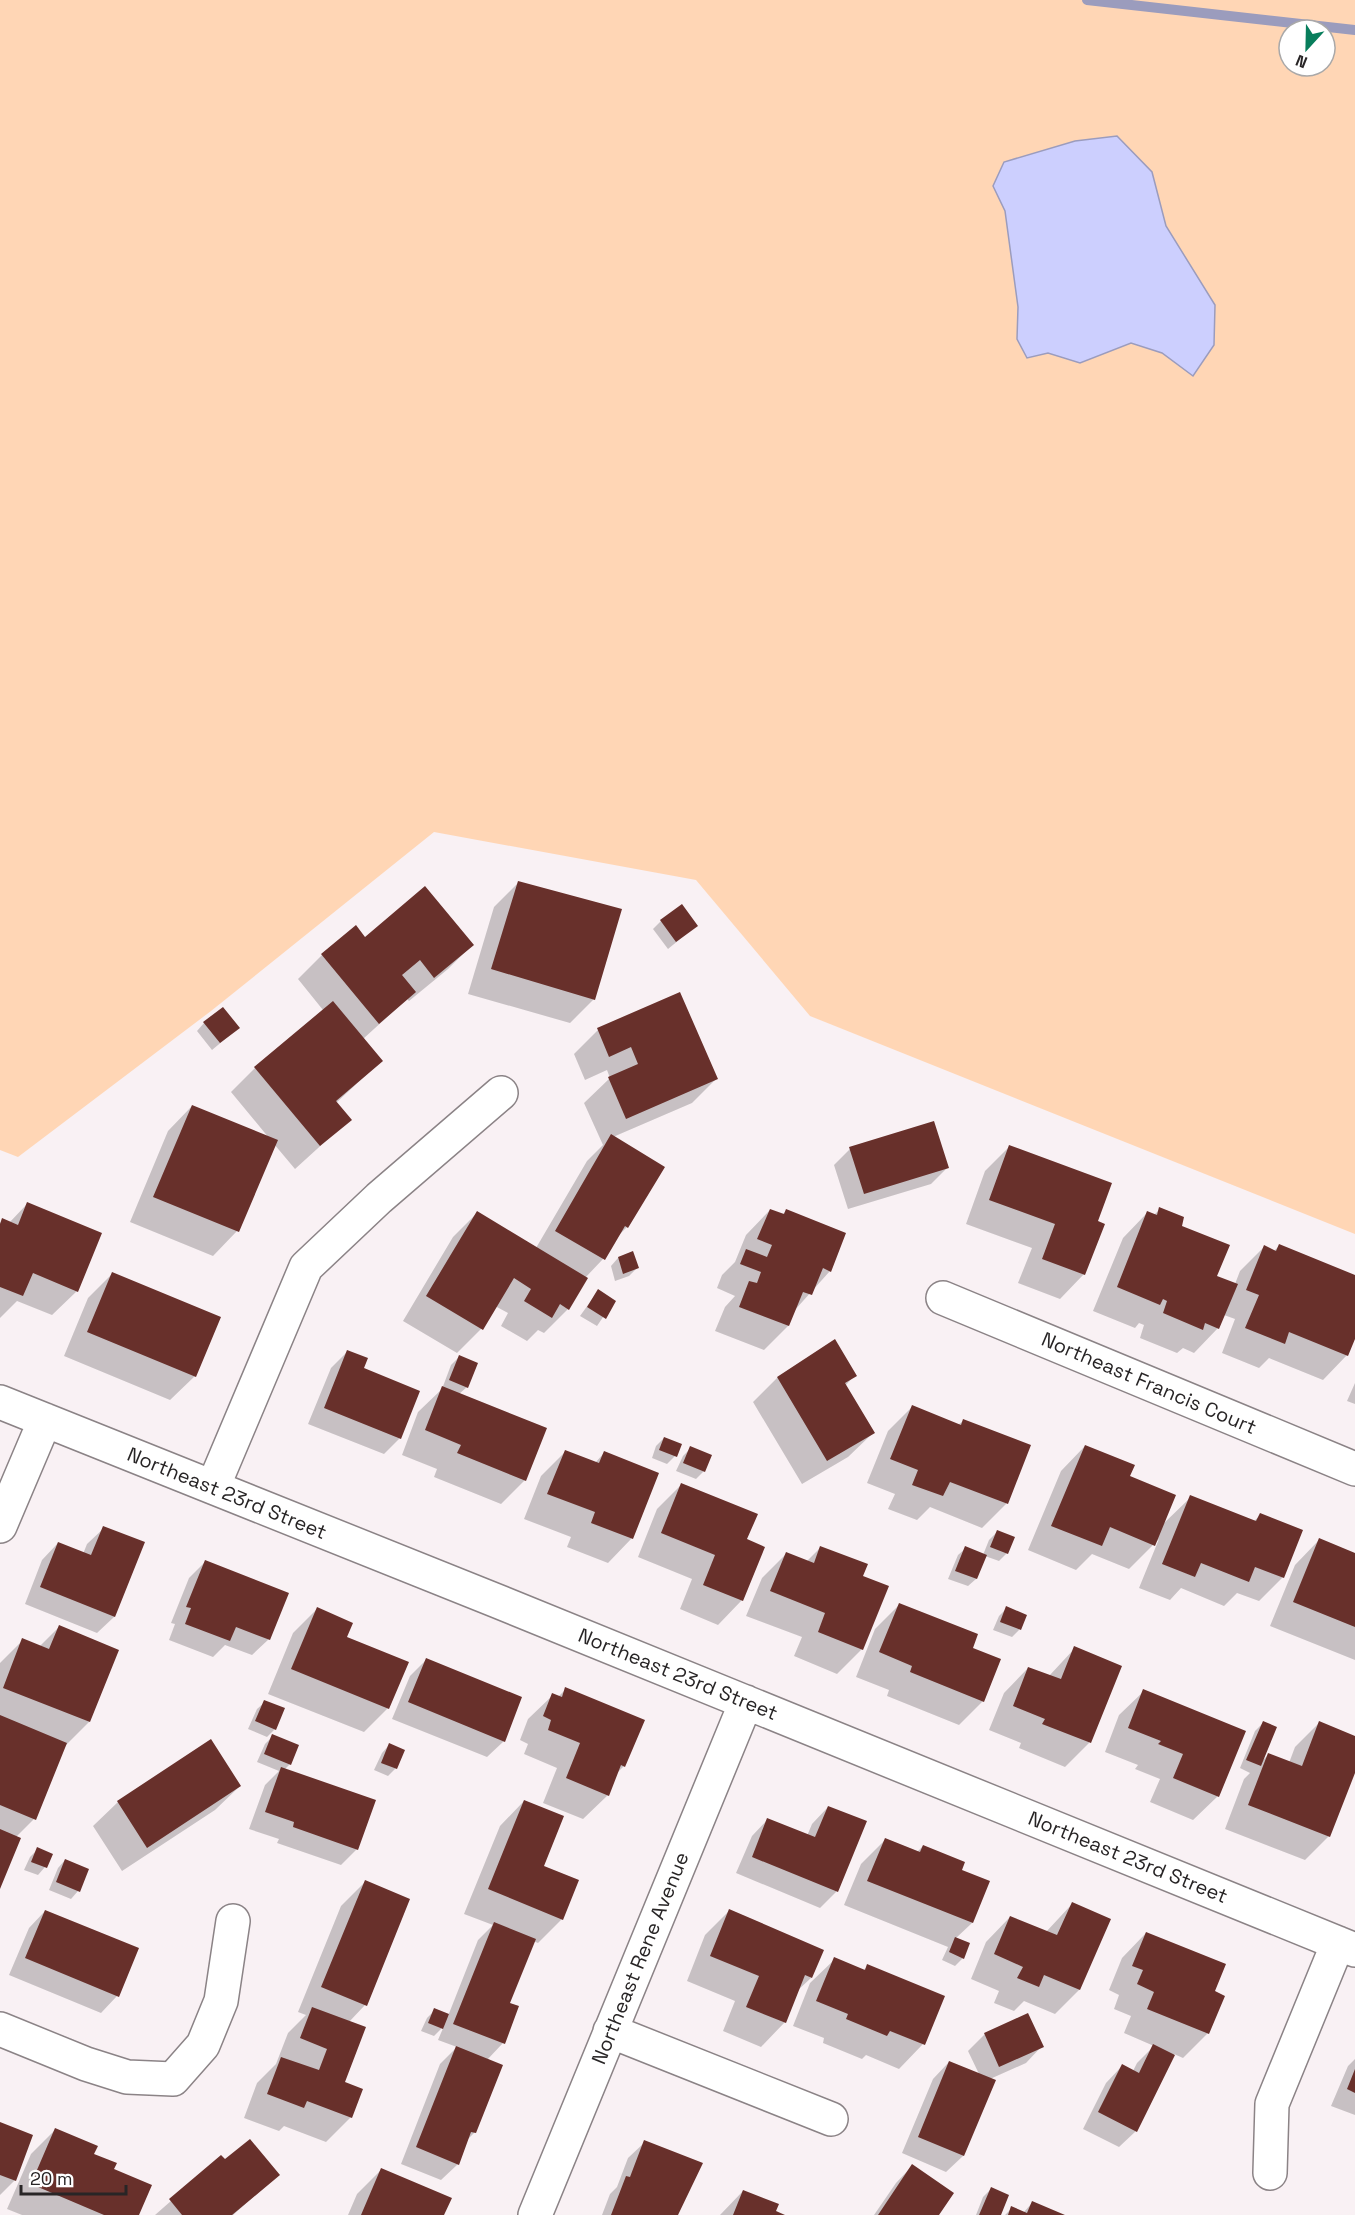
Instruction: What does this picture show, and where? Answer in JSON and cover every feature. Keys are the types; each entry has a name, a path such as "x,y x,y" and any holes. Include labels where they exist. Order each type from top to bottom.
{"street":[{"path":"213,1487 306,1267 370,1205 501,1093"},
{"name":"Northeast Francis Court","path":"943,1298 1355,1469"},
{"name":"Northeast 23rd Street","path":"0,1402 1347,1946"},
{"path":"0,1526 45,1420"},
{"name":"Northeast Rene Avenue","path":"535,2215 746,1702"},
{"path":"0,2029 86,2064 127,2077 173,2079 203,2045 221,2001 233,1921"},
{"path":"1270,2173 1272,2104 1347,1946"},
{"path":"610,2031 831,2119"}],"shaded area":[{"path":"0,0 1355,0 1355,1234 810,1016 696,880 434,832 211,1011 18,1157 0,1150"}],"water":[{"path":"1117,136 1152,172 1166,226 1215,305 1214,345 1193,376 1162,353 1131,343 1080,363 1048,353 1027,358 1017,339 1018,307 1005,211 993,186 1004,162 1075,141"}],"building":[{"path":"518,881 622,909 595,1000 491,969"},
{"path":"425,886 474,945 434,978 420,960 402,975 416,992 379,1024 321,954 356,925 365,937"},
{"path":"682,904 698,926 676,942 660,920"},
{"path":"680,992 718,1079 626,1119 608,1077 638,1064 631,1047 609,1057 597,1028"},
{"path":"333,1001 383,1061 336,1101 352,1120 320,1146 254,1067"},
{"path":"223,1007 240,1028 220,1043 203,1022"},
{"path":"192,1105 278,1140 239,1232 153,1197"},
{"path":"934,1121 949,1168 864,1194 849,1147"},
{"path":"611,1134 665,1167 628,1228 625,1226 605,1260 555,1231"},
{"path":"1009,1145 1112,1183 1098,1221 1105,1224 1085,1275 1042,1259 1055,1224 989,1200"},
{"path":"27,1202 102,1233 78,1292 33,1273 23,1296 0,1287 0,1224 2,1218 18,1225"},
{"path":"1159,1207 1184,1217 1182,1226 1230,1245 1217,1276 1238,1284 1219,1329 1205,1323 1203,1330 1163,1313 1167,1301 1163,1299 1160,1305 1117,1287 1147,1211 1157,1215"},
{"path":"770,1209 784,1214 786,1209 846,1233 831,1272 823,1268 812,1295 803,1292 789,1326 739,1307 749,1281 757,1283 761,1272 740,1264 746,1249 767,1257 772,1245 757,1239"},
{"path":"477,1211 588,1278 569,1310 560,1304 552,1318 524,1301 531,1289 514,1278 483,1330 426,1296"},
{"path":"1279,1244 1355,1275 1355,1339 1348,1356 1289,1332 1285,1344 1245,1328 1259,1295 1246,1290 1264,1245 1276,1251"},
{"path":"633,1251 639,1268 623,1274 618,1257"},
{"path":"112,1272 221,1317 196,1377 87,1332"},
{"path":"598,1289 616,1301 606,1319 587,1307"},
{"path":"835,1339 857,1376 845,1383 875,1433 827,1461 777,1377"},
{"path":"347,1350 368,1358 364,1368 420,1391 401,1439 324,1408"},
{"path":"459,1355 478,1363 468,1388 449,1380"},
{"path":"442,1386 547,1428 526,1481 457,1453 461,1445 425,1430"},
{"path":"912,1405 961,1425 963,1419 1031,1445 1008,1504 950,1482 943,1496 912,1485 918,1470 890,1459"},
{"path":"664,1437 682,1444 677,1457 659,1450"},
{"path":"1085,1445 1135,1465 1130,1476 1176,1495 1155,1546 1110,1527 1102,1546 1051,1526"},
{"path":"690,1446 712,1455 705,1472 683,1463"},
{"path":"565,1450 599,1463 604,1451 659,1473 633,1539 591,1523 595,1512 547,1494"},
{"path":"681,1483 758,1514 747,1539 765,1547 743,1601 703,1585 715,1555 661,1533"},
{"path":"1190,1495 1256,1521 1260,1513 1303,1530 1284,1578 1255,1567 1249,1582 1201,1563 1195,1577 1162,1564"},
{"path":"103,1526 145,1542 115,1617 40,1587 58,1542 91,1555"},
{"path":"997,1530 1015,1537 1008,1554 990,1547"},
{"path":"1319,1538 1355,1553 1355,1627 1293,1602"},
{"path":"820,1546 868,1564 863,1576 889,1586 863,1650 818,1632 825,1613 770,1591 786,1552 814,1563"},
{"path":"965,1546 987,1555 977,1579 955,1571"},
{"path":"205,1560 289,1593 270,1640 236,1627 230,1641 185,1624 191,1608 186,1607"},
{"path":"899,1603 978,1634 973,1648 1001,1659 984,1702 910,1672 912,1666 879,1652"},
{"path":"1006,1606 1027,1615 1021,1630 1000,1622"},
{"path":"317,1607 353,1623 347,1637 409,1662 389,1709 291,1669"},
{"path":"59,1625 119,1650 90,1722 3,1688 22,1638 49,1649"},
{"path":"1074,1646 1122,1666 1091,1743 1042,1724 1045,1719 1013,1706 1028,1667 1061,1679"},
{"path":"426,1658 522,1697 505,1742 408,1702"},
{"path":"565,1687 645,1720 625,1767 621,1765 609,1796 566,1778 580,1743 548,1730 551,1720 543,1716 552,1693 562,1697"},
{"path":"1143,1689 1246,1731 1219,1797 1173,1778 1183,1754 1158,1744 1161,1741 1128,1728"},
{"path":"264,1700 285,1708 276,1730 255,1721"},
{"path":"0,1715 67,1743 36,1820 0,1805"},
{"path":"1263,1721 1277,1727 1261,1766 1246,1760"},
{"path":"1319,1721 1355,1736 1355,1773 1330,1837 1248,1805 1268,1753 1302,1766"},
{"path":"272,1734 299,1745 291,1765 264,1754"},
{"path":"211,1739 241,1786 147,1848 117,1801"},
{"path":"389,1743 405,1750 397,1769 381,1763"},
{"path":"281,1767 376,1800 358,1850 293,1827 294,1822 265,1812"},
{"path":"524,1800 564,1816 544,1866 579,1880 563,1920 488,1889"},
{"path":"828,1806 867,1821 838,1892 752,1857 767,1818 815,1837"},
{"path":"0,1829 21,1838 0,1889"},
{"path":"885,1838 920,1852 923,1845 965,1862 962,1870 990,1881 973,1923 867,1881"},
{"path":"37,1847 53,1854 47,1868 31,1862"},
{"path":"65,1859 89,1869 80,1892 56,1882"},
{"path":"365,1880 410,1899 367,2006 321,1987"},
{"path":"1072,1902 1111,1919 1080,1990 1044,1975 1039,1987 1017,1978 1023,1967 994,1954 1010,1916 1057,1935"},
{"path":"729,1909 824,1950 812,1978 805,1975 786,2023 746,2007 759,1976 710,1956"},
{"path":"45,1910 139,1948 119,1997 25,1958"},
{"path":"494,1922 536,1939 510,2003 519,2006 505,2044 453,2024"},
{"path":"1146,1932 1226,1964 1215,1991 1225,1996 1209,2034 1147,2009 1154,1992 1137,1984 1143,1970 1132,1966"},
{"path":"955,1937 970,1943 964,1959 949,1952"},
{"path":"834,1957 865,1970 867,1964 945,1996 925,2045 890,2031 887,2036 846,2019 848,2014 816,2001"},
{"path":"312,2007 366,2027 345,2082 363,2089 352,2118 307,2101 304,2108 267,2094 281,2057 319,2070 327,2049 300,2038"},
{"path":"434,2008 449,2014 443,2029 428,2023"},
{"path":"1028,2013 1044,2047 999,2067 984,2033"},
{"path":"1153,2044 1175,2055 1137,2132 1098,2112 1122,2064 1139,2073"},
{"path":"456,2046 503,2065 476,2133 471,2132 459,2165 416,2147"},
{"path":"949,2061 996,2080 964,2156 918,2137"},
{"path":"1355,2069 1355,2093 1347,2089"},
{"path":"0,2122 33,2135 16,2181 0,2175"},
{"path":"55,2128 98,2146 94,2154 117,2163 114,2169 152,2185 139,2215 104,2215 31,2184"},
{"path":"250,2139 280,2175 232,2215 182,2215 169,2199 221,2155 225,2159"},
{"path":"644,2140 703,2163 678,2215 611,2215 626,2176 630,2177"},
{"path":"912,2164 954,2193 939,2215 878,2215"},
{"path":"381,2168 452,2198 444,2215 361,2215"},
{"path":"991,2187 1009,2195 1001,2215 979,2215"},
{"path":"743,2190 779,2204 776,2211 785,2215 733,2215"},
{"path":"1032,2201 1065,2215 1008,2215 1011,2206 1027,2213"}],"waterway":[{"path":"1087,0 1355,30"}]}
